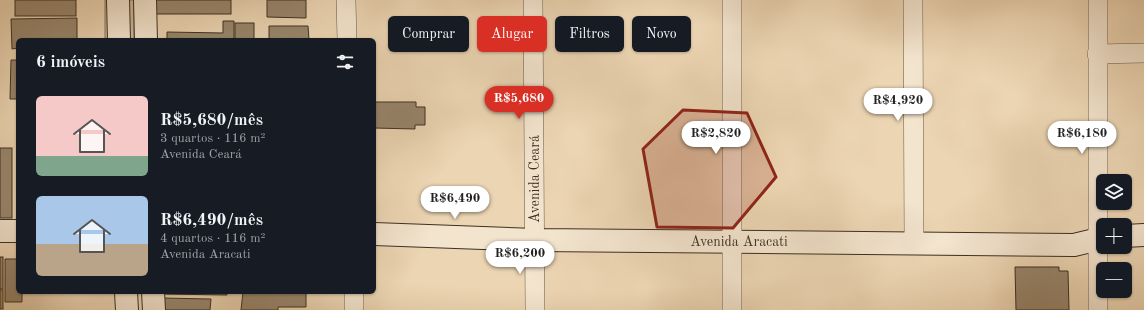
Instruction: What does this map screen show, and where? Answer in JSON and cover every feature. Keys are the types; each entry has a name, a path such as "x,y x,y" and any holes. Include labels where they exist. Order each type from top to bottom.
{"street":[{"path":"118,0 119,38"},
{"path":"145,0 146,38"},
{"path":"346,0 347,38"},
{"name":"Avenida Ceará","path":"533,0 535,310"},
{"path":"732,0 732,310"},
{"path":"913,0 914,243"},
{"path":"1098,0 1100,218"},
{"path":"1098,54 1144,54"},
{"path":"0,231 16,231"},
{"name":"Avenida Aracati","path":"376,234 535,240 732,243 1074,245 1096,239"},
{"path":"1132,236 1144,235"},
{"path":"1098,310 1100,254"},
{"path":"126,294 127,310"},
{"path":"153,294 154,310"},
{"path":"354,294 354,310"}],"highlighted area":[{"path":"683,110 747,113 776,177 733,228 657,227 643,149"}],"shaded area":[{"path":"105,0 134,0 134,38 105,38"}],"building":[{"path":"15,0 76,0 76,16 15,16"},
{"path":"156,0 231,0 231,14 156,14"},
{"path":"267,0 306,0 306,18 267,17"},
{"path":"77,18 77,38 16,38 16,48 12,49 11,19"},
{"path":"223,21 234,21 234,38 167,38 167,32 223,33"},
{"path":"235,23 254,23 254,38 235,38"},
{"path":"269,26 308,26 309,38 269,38"},
{"path":"11,60 16,60 16,99 10,99"},
{"path":"376,102 416,102 416,107 425,107 425,125 415,125 415,129 376,128"},
{"path":"0,148 12,148 12,218 0,218"},
{"path":"0,257 3,257 3,289 0,289"},
{"path":"5,259 16,259 16,294 22,294 22,302 5,302"},
{"path":"1015,267 1059,267 1059,271 1068,271 1069,310 1016,310"},
{"path":"0,290 3,290 3,309 0,309"},
{"path":"162,294 227,294 227,295"},
{"path":"243,294 306,294 306,307 278,307 278,310 241,310"},
{"path":"163,298 211,299 210,310 163,310"}]}
